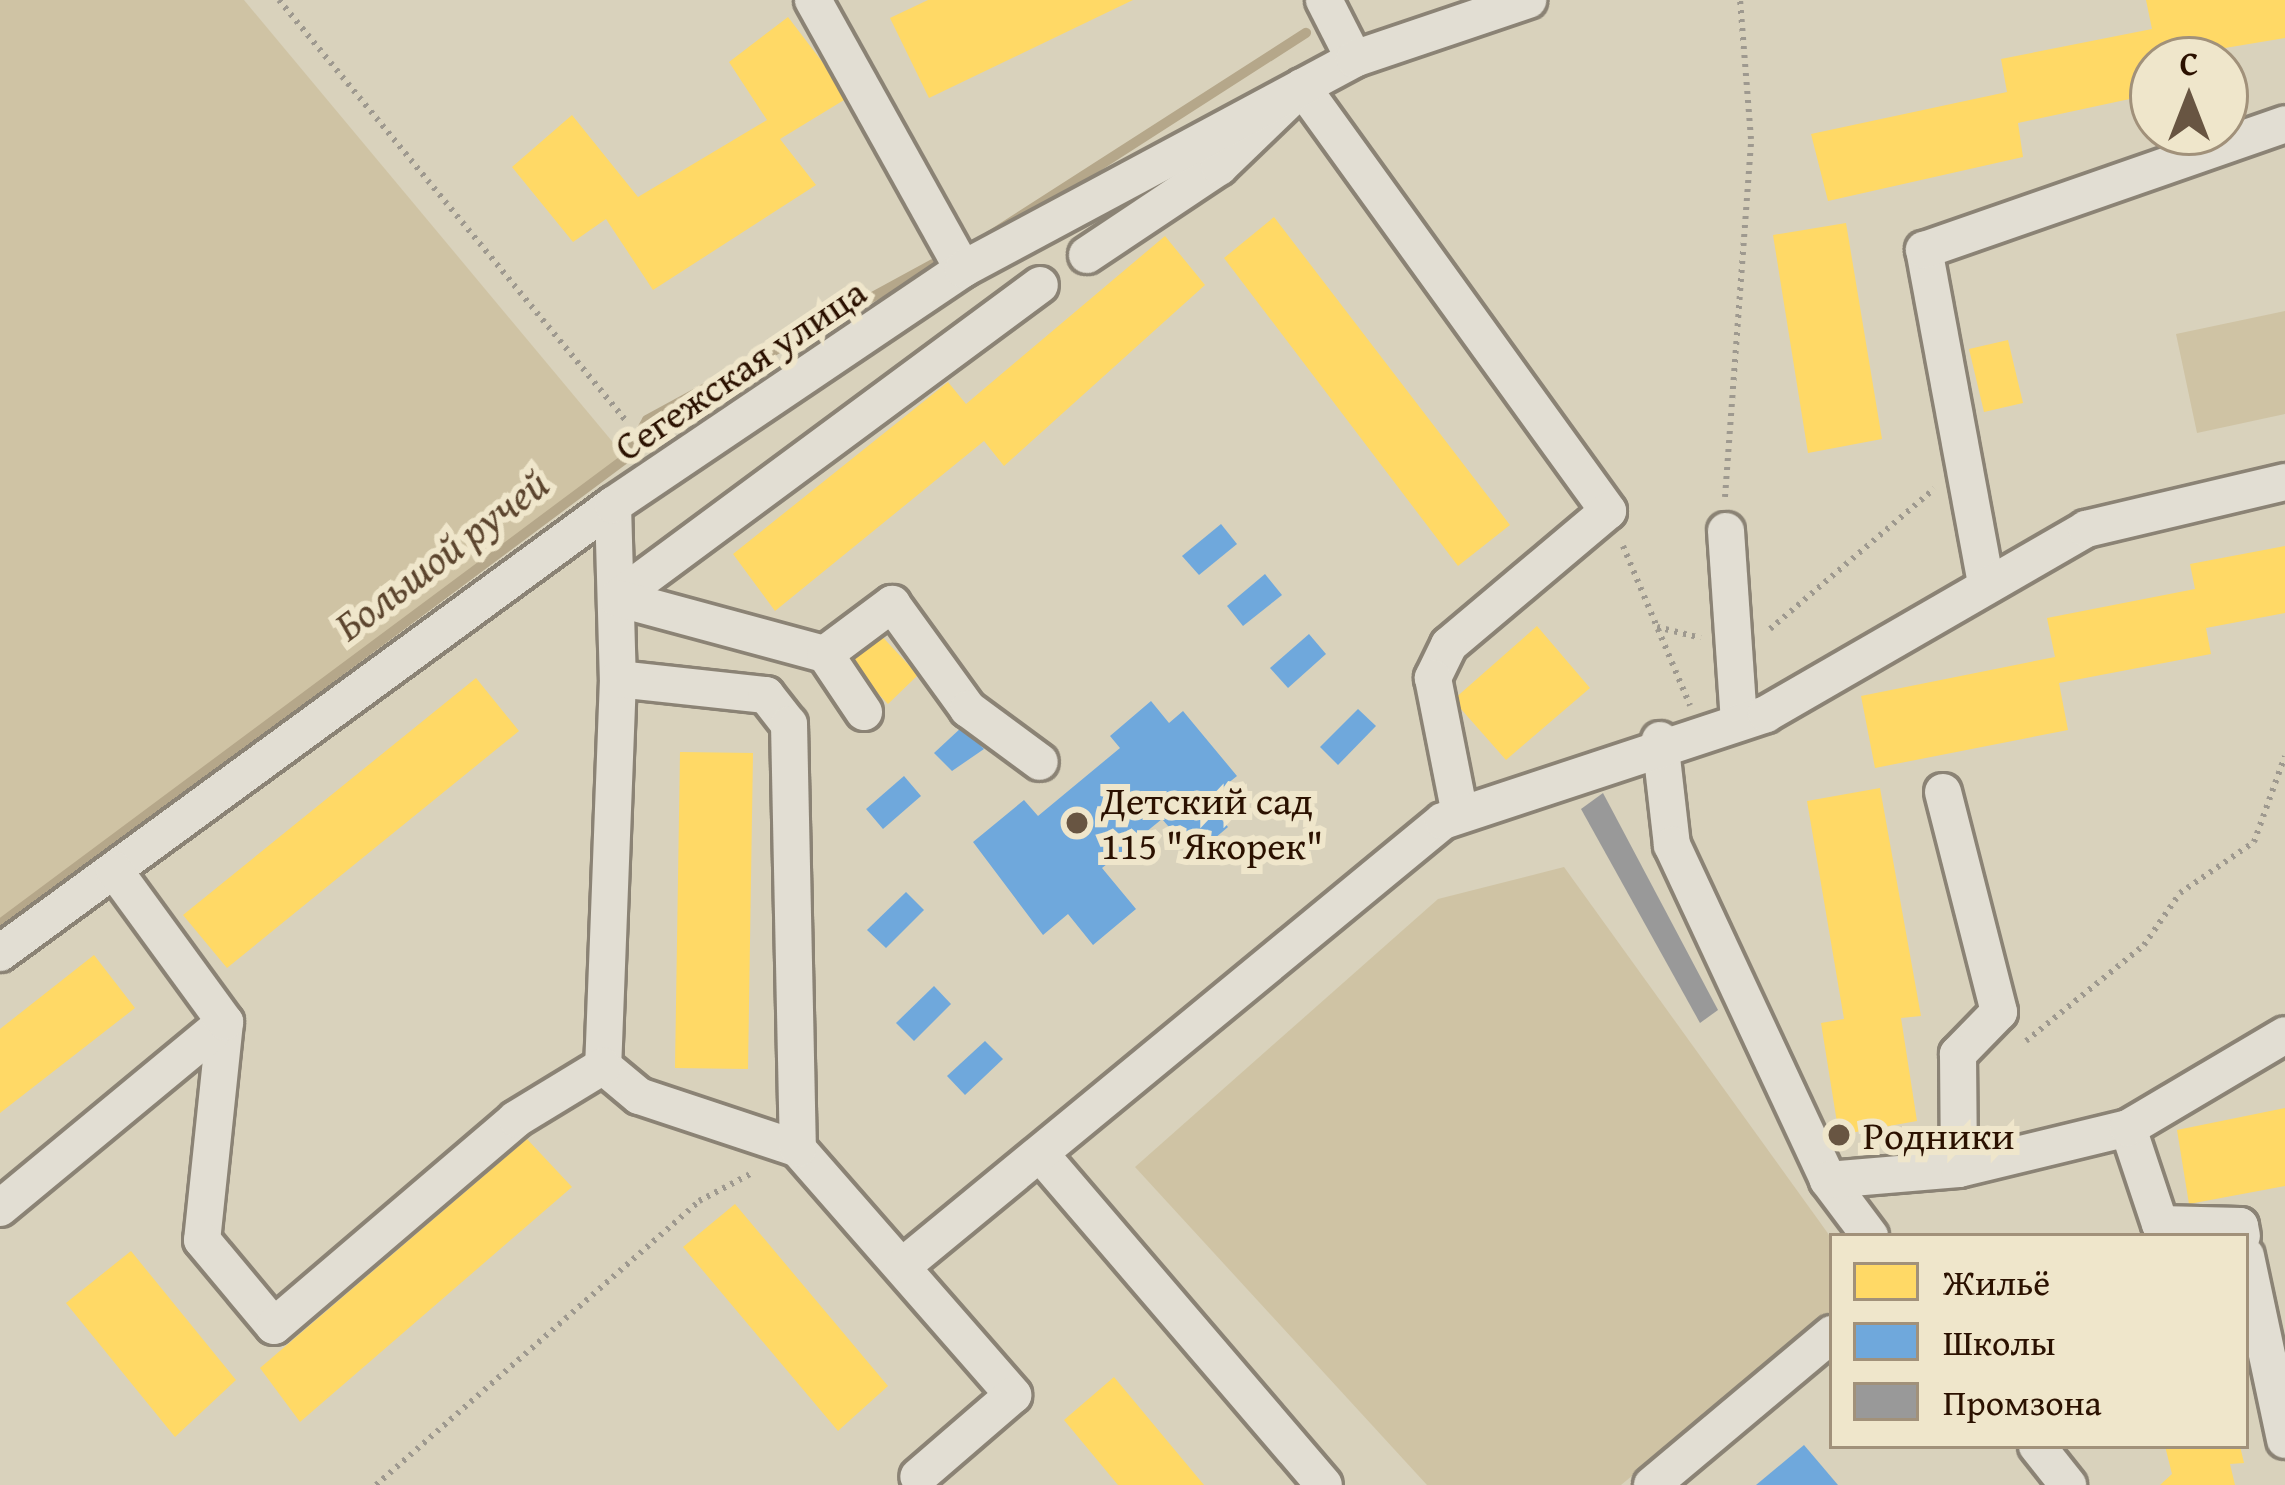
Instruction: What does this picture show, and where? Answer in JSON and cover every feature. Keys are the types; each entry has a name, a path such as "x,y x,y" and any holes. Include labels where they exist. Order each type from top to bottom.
{"street":[{"path":"812,0 963,269"},
{"path":"1324,0 1354,59"},
{"name":"Сегежская улица","path":"0,952 613,506 963,269 1354,59 1528,0"},
{"path":"1087,255 1220,167 1302,87 1608,511 1449,645 1433,679 1460,814"},
{"path":"1985,578 1924,250 2285,124"},
{"path":"617,598 1040,285"},
{"path":"904,1265 1460,814 1660,740 1739,721 1985,578 2086,529 2285,482"},
{"path":"602,1066 618,679 613,506"},
{"path":"1726,531 1739,721"},
{"path":"617,598 825,654 864,712"},
{"path":"825,654 892,604 968,710 1040,762"},
{"path":"618,679 766,694 789,724 798,1149"},
{"path":"1660,740 1672,845 1828,1180 1868,1233"},
{"path":"1943,792 1999,1012 1958,1054 1959,1168"},
{"path":"114,869 225,1022 202,1240 274,1326 516,1119 602,1066"},
{"path":"0,1208 225,1022"},
{"path":"1828,1180 1959,1168 2128,1128 2285,1035"},
{"path":"602,1066 639,1096 798,1149 904,1265 1012,1395 919,1477"},
{"path":"2128,1128 2160,1224 2240,1226 2241,1233"},
{"path":"1042,1156 1324,1485"},
{"path":"2249,1270 2285,1440"},
{"path":"1652,1485 1829,1337"},
{"path":"2039,1449 2068,1485"}],"path":[{"path":"279,0 627,422"},
{"path":"1726,531 1722,425 1751,140 1740,0"},
{"path":"1657,627 1745,650 1964,463"},
{"path":"1608,511 1700,730"},
{"path":"2015,1052 2144,945 2180,893 2254,842 2285,756"},
{"path":"376,1485 699,1201 798,1149"}],"shaded area":[{"path":"0,0 244,0 626,458 0,924"},
{"path":"2285,311 2285,414 2197,433 2176,334"},
{"path":"1564,867 1829,1235 1829,1312 1621,1485 1427,1485 1135,1167 1438,899"}],"building: Жильё":[{"path":"928,0 1133,0 929,98 890,18"},
{"path":"2146,0 2285,0 2285,38 2249,44 2249,36 2129,36 2129,99 2018,123 2023,157 1828,201 1811,134 2007,92 2001,59 2152,29"},
{"path":"788,17 849,97 780,139 816,185 653,290 606,219 573,242 512,167 572,115 638,197 767,120 729,62"},
{"path":"1274,217 1510,525 1458,566 1224,258"},
{"path":"1846,223 1882,439 1808,453 1773,235"},
{"path":"1165,236 1205,285 1004,466 984,441 775,611 733,554 948,382 966,404"},
{"path":"2008,340 2023,403 1984,412 1969,349"},
{"path":"2285,546 2285,613 2206,628 2211,654 2059,683 2068,730 1875,768 1861,696 2055,657 2047,618 2195,589 2190,564"},
{"path":"1537,626 1590,688 1506,760 1453,700"},
{"path":"876,630 918,675 888,704 845,659"},
{"path":"476,678 519,731 227,968 183,915"},
{"path":"680,752 753,753 748,1069 675,1068"},
{"path":"1880,788 1921,1016 1901,1018 1917,1121 1839,1135 1821,1023 1844,1019 1807,801"},
{"path":"94,955 135,1008 0,1113 0,1029"},
{"path":"2285,1108 2285,1186 2189,1204 2177,1130"},
{"path":"527,1139 572,1187 300,1422 260,1368"},
{"path":"735,1204 888,1386 838,1431 683,1247"},
{"path":"131,1251 236,1380 175,1437 66,1303"},
{"path":"1114,1377 1204,1485 1118,1485 1064,1420"},
{"path":"2166,1449 2241,1449 2244,1463 2230,1464 2235,1485 2160,1485 2172,1474"}],"building: Школы":[{"path":"1221,524 1237,544 1199,575 1182,556"},
{"path":"1265,574 1282,595 1243,626 1227,606"},
{"path":"1309,634 1326,654 1288,688 1270,668"},
{"name":"Детский сад 115 \"Якорек\"","path":"1151,701 1169,723 1183,711 1237,776 1206,801 1228,827 1194,856 1162,819 1102,868 1136,909 1093,945 1068,914 1043,935 973,842 1024,800 1038,816 1120,748 1110,736"},
{"path":"1358,709 1376,726 1338,765 1320,747"},
{"path":"962,727 984,749 952,771 934,753"},
{"path":"904,776 921,796 883,829 866,809"},
{"path":"906,892 924,910 886,948 867,930"},
{"path":"934,986 951,1004 914,1041 896,1023"},
{"path":"985,1041 1003,1059 965,1095 947,1076"},
{"path":"1804,1445 1838,1485 1756,1485"}],"building: Промзона":[{"path":"1603,793 1718,1010 1700,1023 1581,809"}],"waterway":[{"path":"988,237 1306,33"},
{"name":"Большой ручей","path":"0,924 626,458 647,420 933,264"}],"place":[{"name":"Детский сад 115 \"Якорек\"","path":"1077,823"},
{"name":"Родники","path":"1839,1135"}]}
